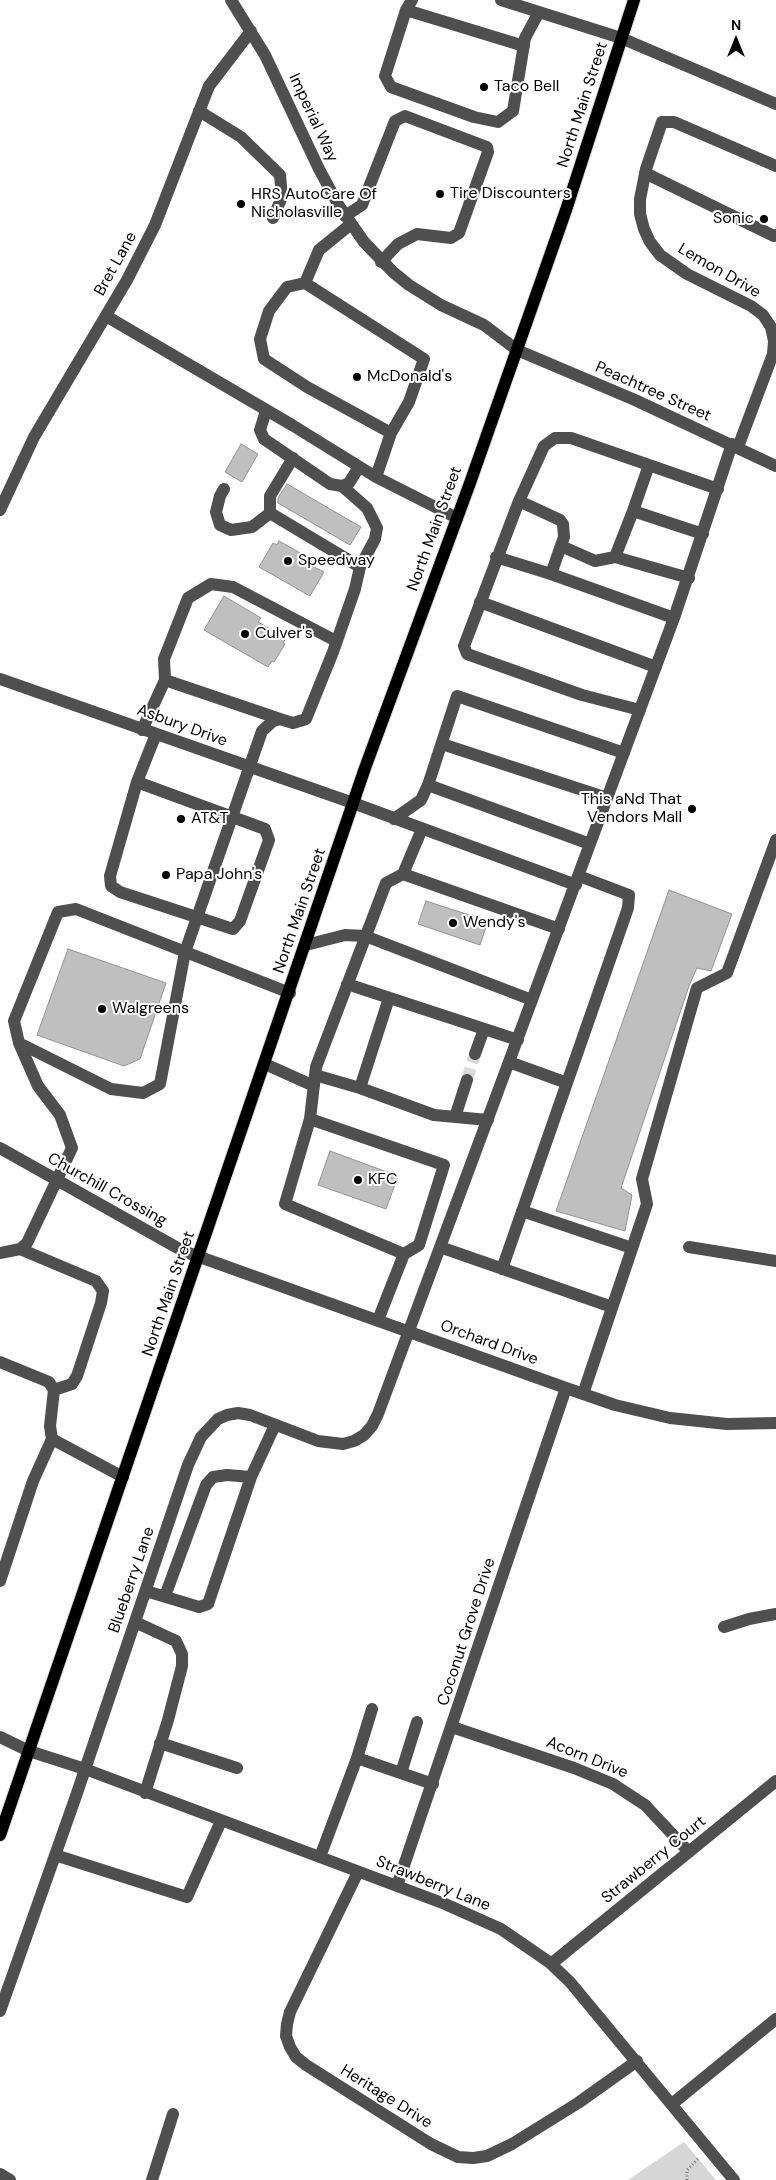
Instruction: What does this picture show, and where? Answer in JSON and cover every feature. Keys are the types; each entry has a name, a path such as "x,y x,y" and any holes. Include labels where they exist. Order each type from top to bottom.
{"main road":[{"name":"North Main Street","path":"0,1835 290,993 353,803 457,518 566,210 634,0"}],"street":[{"name":"Imperial Way","path":"231,0 242,6 251,31 275,75 319,169 348,220 381,262 409,285 441,305 484,325 517,350"},
{"path":"501,0 538,8 621,38 776,104"},
{"path":"524,46 409,5 385,76 392,87 474,117 498,122 513,111 524,46 525,38 538,8"},
{"name":"Bret Lane","path":"0,510 34,437 106,316 156,225 209,86 251,31"},
{"path":"198,111 241,137 280,175 282,197 273,218"},
{"path":"305,283 319,250 362,205 395,121 405,116 487,147 488,152 460,233 451,238 417,234 398,244 381,262"},
{"name":"Lemon Drive","path":"578,880 689,578 718,489 774,354 775,341 771,327 763,315 751,306 687,274 660,255 650,242 640,214 640,199 645,173 662,122 674,122 776,166"},
{"path":"645,173 774,236 776,235"},
{"path":"376,477 391,433 409,402 424,359 305,283 287,287 269,310 260,339 264,359 307,387 391,433"},
{"path":"106,316 376,477 457,518"},
{"name":"Peachtree Street","path":"517,350 635,400 735,445 776,466"},
{"path":"165,680 280,719 293,722 306,719 336,641 360,567 375,538 377,528 368,508 342,486 330,484 264,439 260,433 261,422 266,411"},
{"path":"640,710 582,695 467,654 464,646 496,557 519,501 544,446 555,438 571,438 718,489"},
{"path":"270,512 270,496 293,458"},
{"path":"615,557 650,465"},
{"path":"342,486 353,479 359,467"},
{"path":"224,489 216,512 220,525 231,530 252,526 270,512"},
{"path":"519,501 560,520 563,524 564,537 551,574"},
{"path":"633,511 703,534"},
{"path":"270,512 360,567"},
{"path":"561,546 595,561 615,557 689,578"},
{"path":"496,557 551,574 674,618"},
{"path":"142,730 165,680 164,659 188,598 212,584 233,587 336,641"},
{"path":"480,602 656,667"},
{"name":"Asbury Drive","path":"0,679 422,829 629,895 628,908 567,1083"},
{"path":"394,819 421,800 428,785 457,696 624,753"},
{"path":"19,1044 111,1089 143,1093 160,1084 185,952 262,731 268,724 280,719"},
{"path":"137,782 265,829 269,840 240,921 234,929 120,892 111,886 110,876 137,782 156,734"},
{"path":"442,744 607,798"},
{"path":"428,785 590,844"},
{"path":"404,1254 285,1204 310,1119 316,1067 386,883 403,874 422,829"},
{"path":"583,1394 647,1204 642,1178 697,988 727,973 776,840"},
{"path":"403,874 559,929"},
{"name":"Blueberry Lane","path":"0,2011 194,1450 209,1427 227,1414 238,1413 318,1442 331,1444 354,1442 372,1426 578,880"},
{"path":"0,1253 20,1249 27,1243 55,1180 72,1148 60,1115 38,1086 19,1044 14,1021 58,912 76,909 290,993"},
{"path":"306,945 346,935 365,936 532,1000"},
{"path":"347,984 518,1040"},
{"path":"360,1088 389,998"},
{"path":"475,1054 484,1029"},
{"path":"502,1269 567,1083 509,1062"},
{"path":"265,1064 315,1080 360,1088 434,1115 488,1120"},
{"path":"455,1117 467,1080"},
{"path":"310,1119 444,1165 419,1246 404,1254 378,1320"},
{"name":"Churchill Crossing","path":"0,1148 183,1251 199,1256"},
{"path":"522,1211 632,1248"},
{"path":"689,1247 776,1260"},
{"path":"440,1248 612,1307"},
{"path":"20,1249 96,1281 103,1291 78,1376 72,1384 54,1390"},
{"name":"Orchard Drive","path":"199,1256 583,1394 642,1412 670,1418 726,1424 776,1423"},
{"path":"0,1362 49,1382 54,1390 50,1426 52,1439 33,1481 0,1581"},
{"name":"Coconut Grove Drive","path":"397,1886 566,1388"},
{"path":"146,1590 199,1606 208,1604 251,1478 275,1425"},
{"path":"52,1439 123,1477"},
{"path":"166,1596 206,1485 213,1478 227,1475 251,1478"},
{"path":"724,1626 742,1620 776,1614"},
{"path":"135,1622 176,1641 182,1654 182,1666 145,1793"},
{"path":"320,1857 372,1709"},
{"path":"401,1773 417,1722"},
{"name":"Acorn Drive","path":"452,1727 574,1768 613,1784 645,1805 689,1852"},
{"name":"Strawberry Lane","path":"0,1737 29,1751 84,1769 452,1907 501,1929 526,1944 551,1964 589,2003 734,2180"},
{"path":"160,1743 237,1768"},
{"path":"356,1758 433,1784"},
{"name":"Strawberry Court","path":"551,1964 776,1780"},
{"path":"55,1855 187,1897 220,1821"},
{"name":"Heritage Drive","path":"358,1872 290,2012 286,2036 296,2057 306,2065 438,2148 458,2157 473,2158 487,2156 512,2144 578,2103 637,2061"},
{"path":"672,2104 776,2019"},
{"path":"152,2180 173,2114"},
{"path":"0,2174 10,2180"}],"path":[{"path":"687,2180 687,2170 709,2149"}],"shaded area":[{"path":"684,2142 716,2180 628,2180"}],"building":[{"path":"241,444 258,454 242,482 225,472"},
{"path":"287,484 361,527 350,545 278,503 278,498"},
{"path":"279,541 311,559 310,565 324,572 310,596 259,567 273,543 277,545"},
{"name":"Culver's","path":"224,596 261,618 258,622 286,638 283,643 285,644 274,662 272,661 268,667 204,630"},
{"path":"669,890 732,914 711,971 697,968 689,986 621,1188 632,1195 625,1231 556,1211"},
{"name":"Wendy's","path":"426,901 488,921 480,945 418,924"},
{"name":"Walgreens","path":"68,949 166,983 140,1059 124,1066 37,1035"},
{"name":"KFC","path":"330,1151 398,1176 386,1209 318,1185"}],"tunnel":[{"path":"467,1080 475,1054"}],"place":[{"name":"Taco Bell","path":"484,87"},
{"name":"Tire Discounters","path":"440,194"},
{"name":"HRS AutoCare Of Nicholasville","path":"241,204"},
{"name":"Sonic","path":"764,219"},
{"name":"McDonald's","path":"357,377"},
{"name":"Speedway","path":"288,561"},
{"name":"Culver's","path":"245,634"},
{"name":"This aNd That Vendors Mall","path":"692,809"},
{"name":"AT&T","path":"181,819"},
{"name":"Papa John's","path":"166,875"},
{"name":"Wendy's","path":"453,923"},
{"name":"Walgreens","path":"102,1009"},
{"name":"KFC","path":"358,1180"}]}
